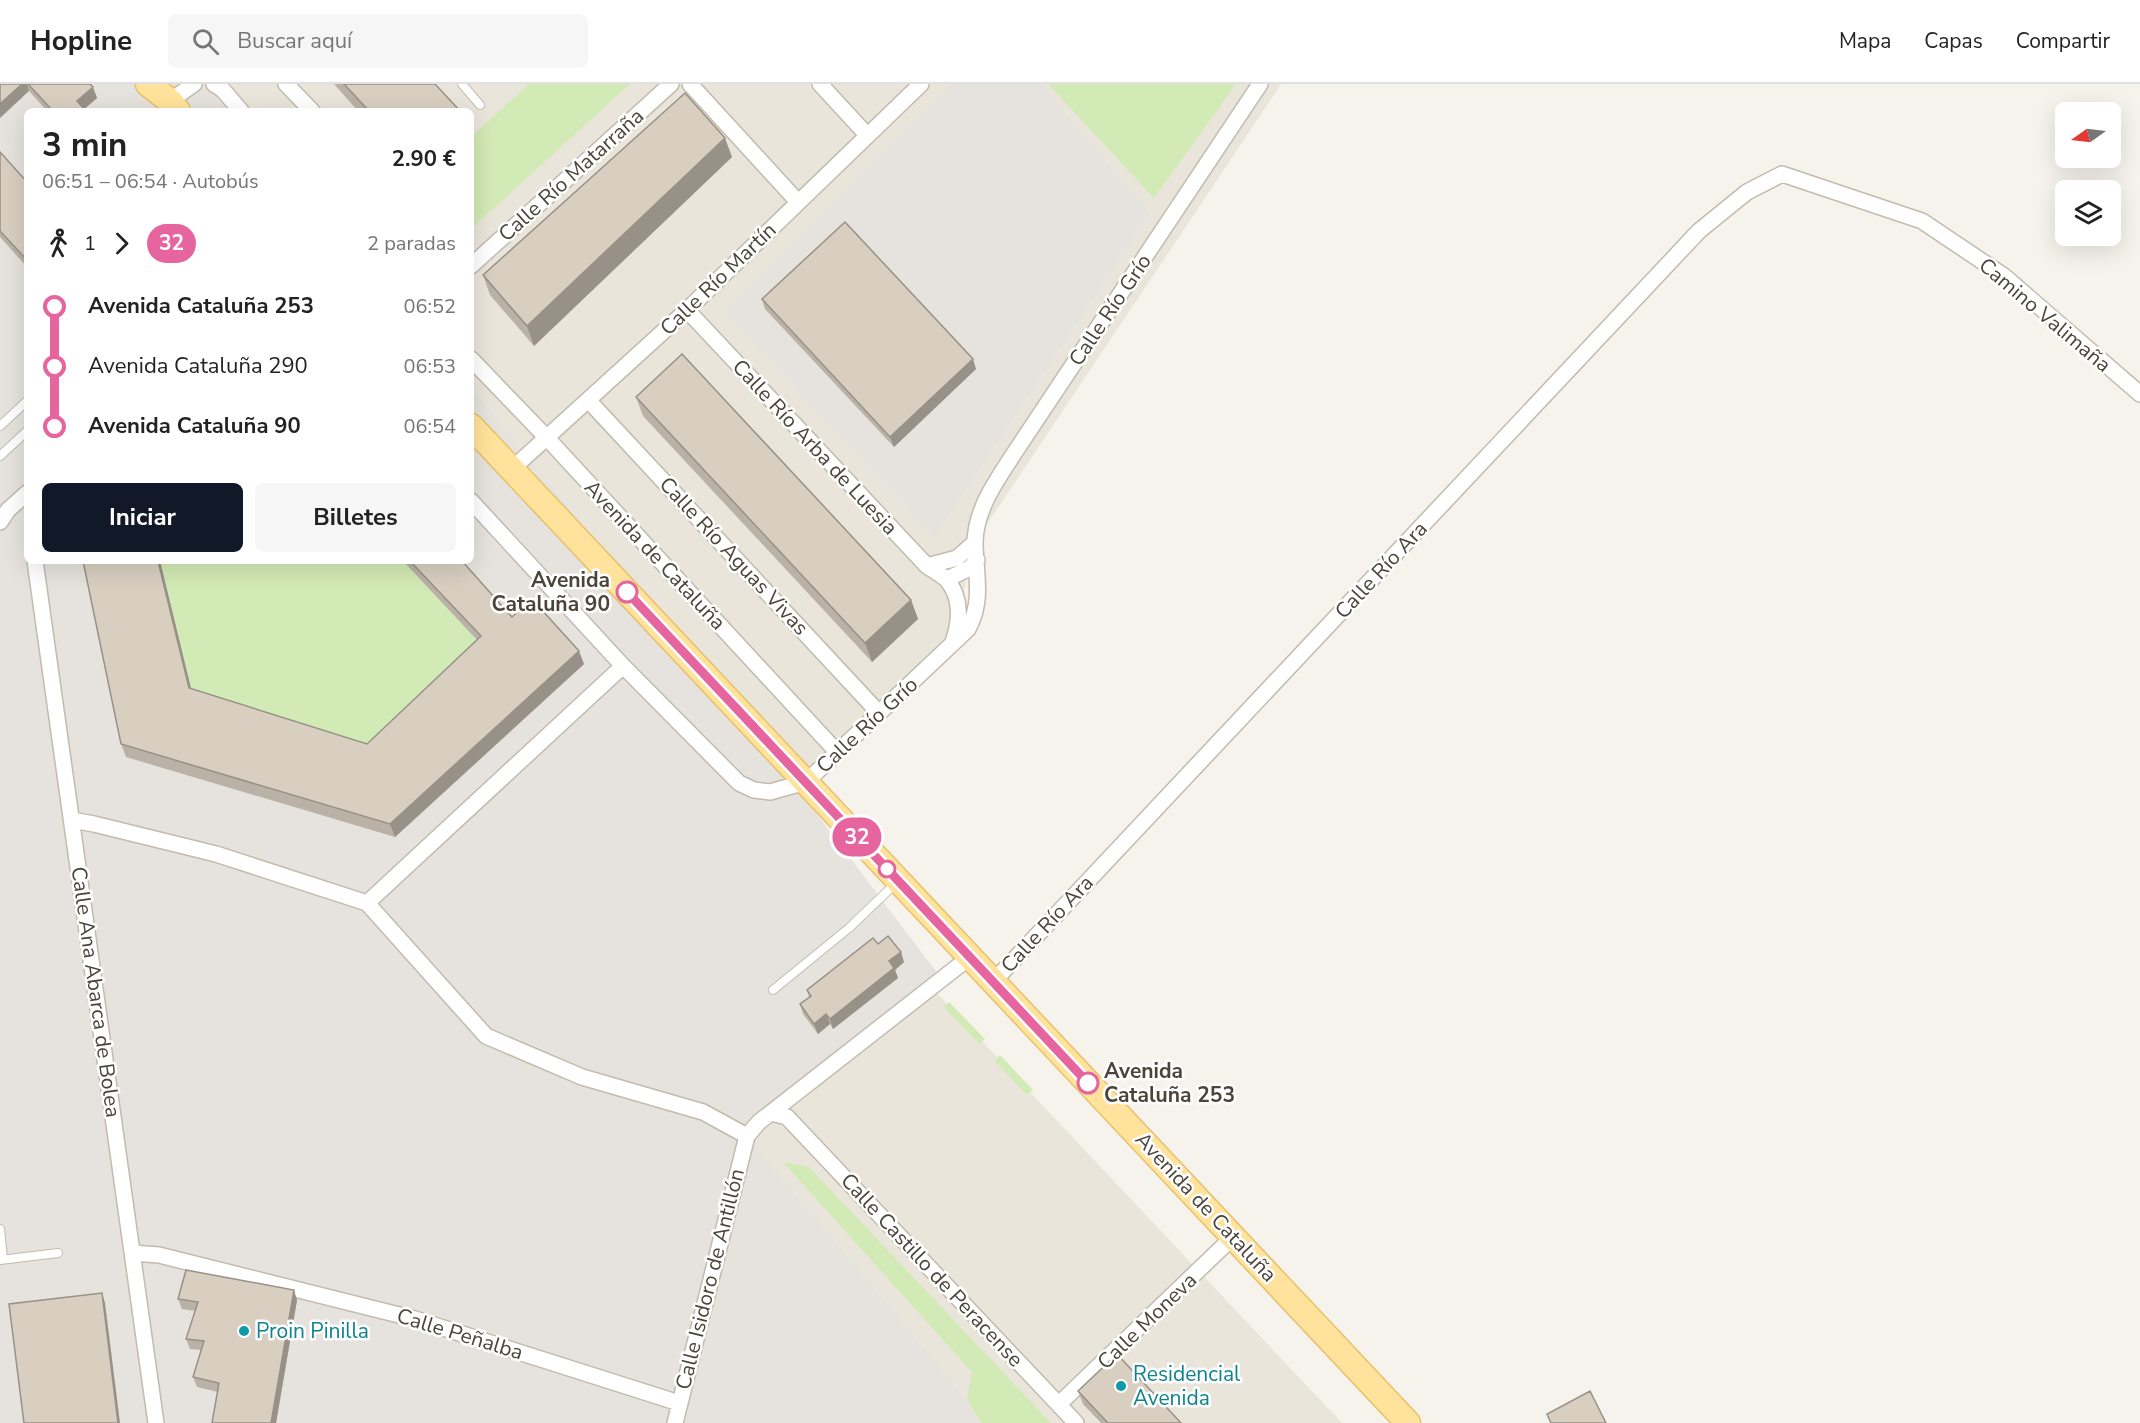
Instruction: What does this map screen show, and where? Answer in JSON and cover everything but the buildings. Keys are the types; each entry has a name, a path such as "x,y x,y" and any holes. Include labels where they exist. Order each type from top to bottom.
{"main road":[{"path":"148,84 170,99"},
{"name":"Avenida de Cataluña","path":"474,429 1408,1423"}],"street":[{"path":"170,99 194,84"},
{"path":"214,84 238,108"},
{"path":"286,84 309,108"},
{"name":"Calle Río Matarraña","path":"474,263 671,84"},
{"path":"690,84 798,202"},
{"path":"820,84 867,135"},
{"name":"Calle Río Martín","path":"512,469 687,310 921,84"},
{"name":"Calle Río Grío","path":"806,782 968,629 972,622 978,588 975,542 984,502 1260,84"},
{"name":"Camino Valimaña","path":"1782,174 1922,221 2004,276 2140,394"},
{"name":"Calle Río Ara","path":"993,982 1699,231 1747,192 1782,174"},
{"name":"Calle Río Arba de Luesia","path":"687,310 927,566 946,579"},
{"name":"Avenida de Cataluña","path":"474,362 837,752"},
{"name":"Calle Río Aguas Vivas","path":"588,400 879,713"},
{"path":"0,522 8,510 24,496"},
{"path":"474,504 623,666 740,783 754,790 770,792 806,782"},
{"path":"927,566 957,558 975,542"},
{"path":"952,645 958,627 959,609 954,591 946,579 970,568 977,560"},
{"name":"Calle Ana Abarca de Bolea","path":"35,564 156,1423"},
{"path":"367,903 623,666"},
{"path":"72,820 216,854 367,903 486,1036 582,1077 703,1112 747,1136 759,1122 970,957"},
{"path":"771,1113 787,1117 784,1102"},
{"name":"Calle Castillo de Peracense","path":"787,1117 1076,1423"},
{"name":"Calle Isidoro de Antillón","path":"675,1423 747,1136"},
{"name":"Calle Moneva","path":"1059,1404 1233,1236"},
{"name":"Calle Peñalba","path":"132,1253 159,1255 415,1319 679,1403"}],"lane":[{"path":"462,84 480,105"},
{"path":"0,426 24,404"},
{"path":"0,456 24,434"},
{"path":"773,990 849,928 898,881"},
{"path":"0,1229 2,1260 58,1253"}],"shaded area":[{"path":"0,84 226,84 246,108 24,108 24,564 474,564 474,390 800,792 941,978 747,1136 967,1399 981,1423 0,1423"},
{"path":"227,84 1281,84 975,542 952,645 800,792 474,390 474,108 246,108"},
{"path":"951,84 1041,84 1150,214 934,537 723,311"},
{"path":"930,986 1342,1423 981,1423 967,1399 747,1136"}],"green space":[{"path":"529,84 630,84 474,226 474,134"},
{"path":"1048,84 1236,84 1154,198"},
{"path":"161,564 406,564 486,650 372,757 194,701"},
{"path":"949,1002 985,1039 979,1044 944,1007"},
{"path":"1000,1055 1033,1090 1027,1095 995,1061"},
{"path":"783,1162 809,1167 1051,1423 981,1423 967,1399 972,1372"}],"bus line":[{"name":"32","path":"627,592 1088,1083"}],"place":[{"name":"Avenida Cataluña 90","path":"627,592"},
{"name":"Avenida Cataluña 253","path":"1088,1083"},
{"name":"Proin Pinilla","path":"244,1331"},
{"name":"Residencial Avenida","path":"1121,1386"}]}
